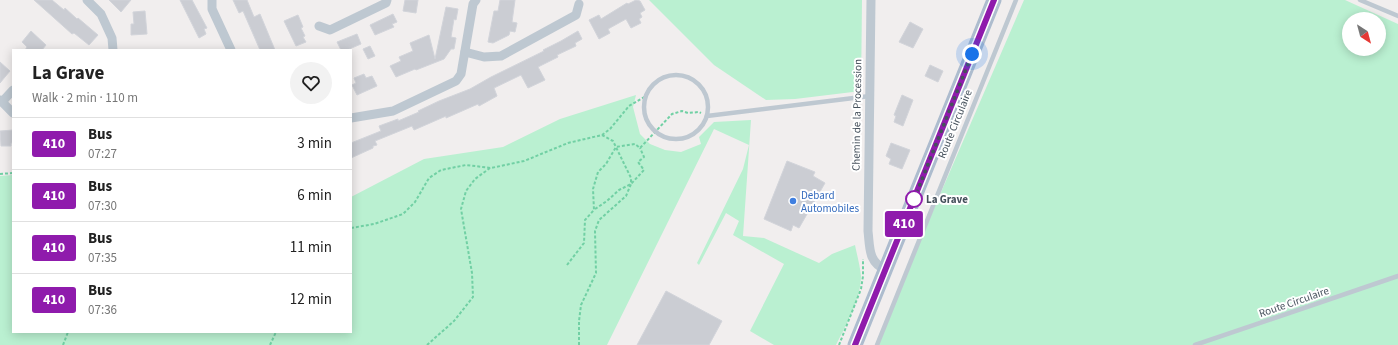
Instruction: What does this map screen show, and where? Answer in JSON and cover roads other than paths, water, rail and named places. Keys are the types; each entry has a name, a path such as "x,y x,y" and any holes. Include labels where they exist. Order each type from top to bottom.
{"main road":[{"path":"858,344 994,0"}],"street":[{"path":"87,0 101,14 112,38 113,49"},
{"path":"212,0 212,8 231,49"},
{"path":"319,26 330,30 386,3 386,0"},
{"path":"352,118 393,111 456,80 461,74 473,4 476,0"},
{"name":"Chemin de la Procession","path":"871,0 868,231 871,255 874,262 879,267 886,270"},
{"path":"465,52 484,57 501,56 576,15 579,4"},
{"path":"12,91 1,101 12,113"}],"lane":[{"name":"Route Circulaire","path":"877,345 1016,0"},
{"path":"1360,0 1398,16"},
{"path":"670,75 682,75 692,79 700,86 706,95 708,106 707,116 702,126 695,133 676,139 666,137 655,131 645,116 644,106 646,96 652,86 660,79 670,75"},
{"path":"707,116 870,96"},
{"name":"Route Circulaire","path":"1195,345 1398,276"}],"place":[{"name":"La Grave","path":"914,199"},
{"name":"Debard Automobiles","path":"793,201"}]}
